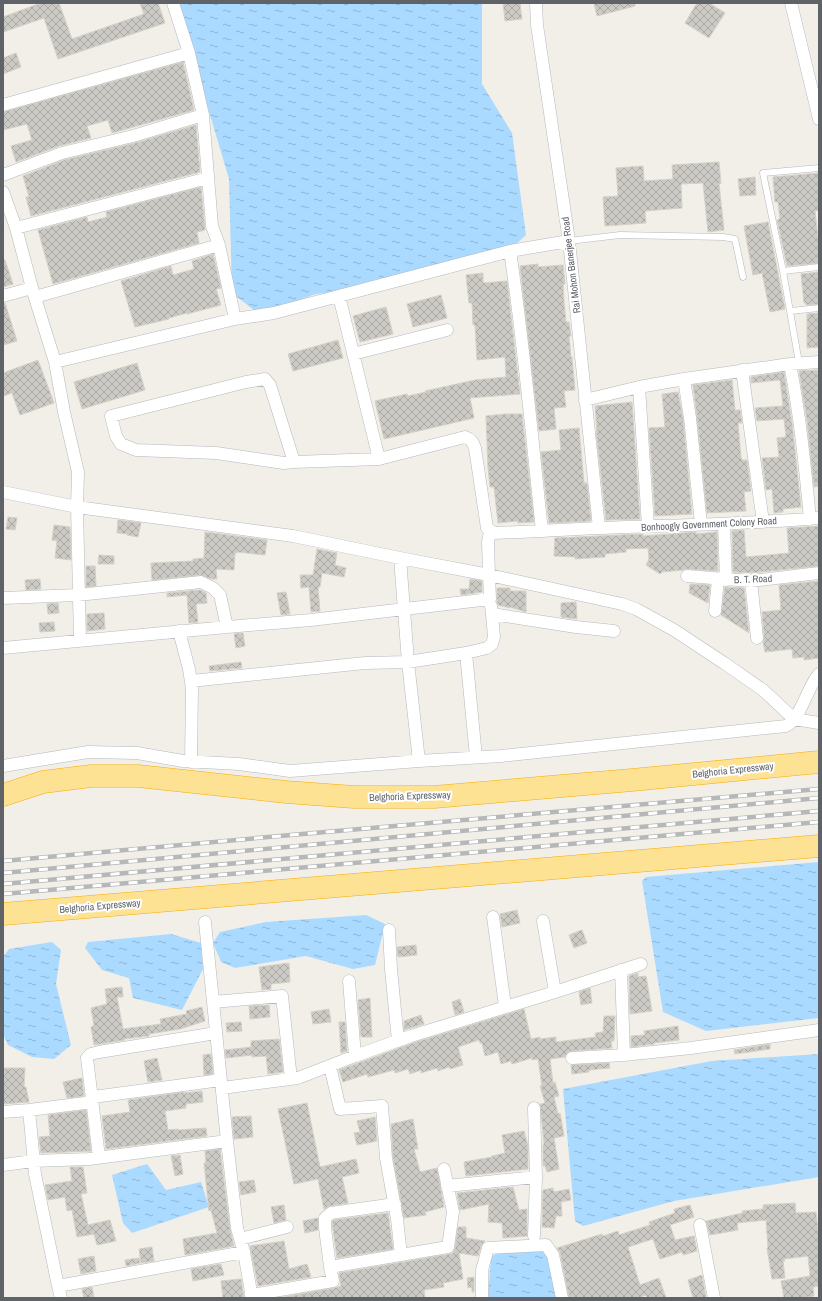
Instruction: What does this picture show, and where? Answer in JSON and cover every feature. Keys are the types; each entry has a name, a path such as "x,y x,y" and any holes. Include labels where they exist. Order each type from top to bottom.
{"highway":[{"name":"Belghoria Expressway","path":"3,795 44,782 99,776 138,776 286,792 354,797 434,796 632,780 819,762"},
{"name":"Belghoria Expressway","path":"3,914 819,846"}],"street":[{"path":"173,3 189,53 203,115 212,226 219,245 234,319"},
{"name":"Rai Mohon Banerjee Road","path":"536,3 537,25 569,241 599,528"},
{"path":"791,3 819,119"},
{"path":"3,105 189,53"},
{"path":"3,175 62,154 133,136 203,115"},
{"path":"16,228 208,178"},
{"path":"3,192 16,228 55,362 64,412 78,472 78,595 80,641"},
{"path":"55,362 234,319 274,313 510,251 569,241"},
{"path":"3,296 34,292 219,245"},
{"path":"510,251 525,363 542,531"},
{"path":"339,296 379,459"},
{"path":"353,354 447,330"},
{"path":"585,400 640,387 684,379 795,363 819,362"},
{"path":"795,363 797,403 815,518"},
{"path":"742,370 763,522"},
{"path":"191,681 225,679 365,663 408,662 466,653 487,648 492,644 494,637 490,599 489,537 475,448 469,438 465,437 379,459 284,463 216,452 136,450 121,444 116,436 111,416 246,382 265,379 270,385 294,462"},
{"path":"684,379 690,418 701,524"},
{"path":"640,387 648,526"},
{"path":"3,492 77,501 293,536 400,558 489,571 622,604 636,609 674,630 730,667 796,715 819,723"},
{"name":"Bonhoogly Government Colony Road","path":"489,537 494,533 724,524 815,518"},
{"path":"715,611 722,579 724,524"},
{"path":"400,558 408,662 419,761"},
{"name":"B. T. Road","path":"687,576 751,581 819,573"},
{"path":"751,581 757,638"},
{"path":"3,598 78,595 202,582 213,588 220,596 227,627"},
{"path":"3,648 311,620 490,599"},
{"path":"492,614 576,627 614,631"},
{"path":"179,631 189,669 192,688 191,762"},
{"path":"466,653 476,757"},
{"path":"3,766 88,752 137,753 191,762 239,764 290,772 419,761 501,756 786,726 791,723 796,715 816,678"},
{"path":"493,917 505,1006"},
{"path":"544,921 555,992"},
{"path":"205,922 237,1228 244,1252 252,1296 333,1281 325,1228 325,1218 331,1214 395,1204"},
{"path":"389,930 398,1041"},
{"path":"3,1112 29,1110 93,1099 221,1084 298,1078 398,1041 641,964"},
{"path":"621,970 624,1055"},
{"path":"349,981 355,1056"},
{"path":"213,1002 282,996 291,1079"},
{"path":"572,1058 624,1055 691,1048 819,1030"},
{"path":"99,1157 87,1058 91,1054 216,1033"},
{"path":"330,1066 340,1109 382,1106 386,1158 395,1204 401,1255"},
{"path":"534,1108 536,1151 534,1236"},
{"path":"29,1110 34,1174 61,1298"},
{"path":"3,1165 33,1161 99,1157 227,1141"},
{"path":"330,1267 448,1247 453,1212 444,1169"},
{"path":"447,1186 536,1177"},
{"path":"700,1225 714,1298"},
{"path":"240,1239 287,1227"},
{"path":"482,1298 482,1270 488,1248 546,1245 553,1255 562,1298"},
{"path":"58,1286 244,1252"}],"lane":[{"path":"795,363 791,311 763,173 819,168"},
{"path":"569,241 620,235 723,237 735,240 743,277"},
{"path":"783,271 819,267"},
{"path":"791,311 819,308"}],"water":[{"path":"177,3 482,3 482,84 512,133 526,235 503,256 391,286 316,294 259,314 232,293 229,179"},
{"path":"819,862 819,1018 706,1031 663,1012 642,881 646,877"},
{"path":"366,915 385,924 375,965 353,969 306,956 235,968 221,962 213,943 220,932 266,922"},
{"path":"171,934 201,943 203,969 182,1010 133,998 129,978 102,970 85,948 88,942"},
{"path":"52,942 61,950 56,984 71,1045 54,1059 32,1057 8,1045 3,1034 3,957 9,949"},
{"path":"819,1054 819,1177 674,1201 583,1226 575,1221 563,1089 712,1061"},
{"path":"147,1164 166,1190 201,1182 209,1207 132,1233 123,1223 112,1175"},
{"path":"542,1249 550,1257 557,1298 488,1298 491,1257 499,1252"}],"building":[{"path":"41,3 59,3 72,39 144,14 140,3 158,3 165,23 58,59 44,18 3,32 3,17"},
{"path":"503,3 520,3 522,19 505,21"},
{"path":"594,3 635,3 635,6 597,16"},
{"path":"697,3 709,3 725,13 709,38 685,23"},
{"path":"16,53 21,67 3,74 3,58"},
{"path":"183,62 194,110 112,133 108,120 87,126 91,138 59,146 16,162 11,146 32,140 27,124 3,130 3,112"},
{"path":"196,125 200,172 31,216 26,197 29,197 23,176 64,160 135,143"},
{"path":"719,162 721,183 719,184 724,230 708,232 703,183 681,184 682,208 645,211 646,223 605,226 603,197 618,196 616,168 643,166 644,181 673,179 672,165"},
{"path":"819,173 819,210 815,211 819,238 819,263 787,266 777,220 780,219 778,202 775,202 773,177"},
{"path":"755,177 756,195 740,196 738,179"},
{"path":"201,187 205,230 197,232 199,243 53,284 38,230 87,217 88,222 107,217 106,212"},
{"path":"768,222 785,309 770,312 762,273 753,275 744,226"},
{"path":"213,254 221,288 216,289 221,305 135,327 121,281 171,266 173,275 194,269 192,261"},
{"path":"3,260 5,260 13,284 3,287"},
{"path":"538,264 538,267 563,265 566,322 569,322 571,336 569,336 575,390 564,391 566,407 554,408 556,429 539,431 520,266"},
{"path":"819,272 819,304 806,305 806,303 804,303 801,274"},
{"path":"483,273 483,283 507,281 520,394 470,398 474,418 384,439 375,401 407,394 408,396 475,380 506,377 505,357 477,360 475,325 473,325 472,303 469,303 466,275"},
{"path":"441,295 447,318 413,327 407,304"},
{"path":"3,303 5,303 17,341 3,345"},
{"path":"386,307 393,334 360,342 353,316"},
{"path":"819,313 819,347 807,348 807,314"},
{"path":"338,340 343,358 293,371 288,354"},
{"path":"38,360 54,403 20,415 12,393 3,396 3,373"},
{"path":"137,363 145,390 82,409 74,382"},
{"path":"818,370 819,486 814,487 807,421 799,371"},
{"path":"784,372 792,423 801,507 783,509 783,512 774,513 772,489 766,490 762,458 779,457 777,438 786,437 784,419 757,421 755,408 783,406 780,380 751,383 751,377"},
{"path":"732,380 735,410 740,410 742,423 738,423 741,457 742,460 747,460 751,491 744,492 746,511 707,513 693,385"},
{"path":"678,392 683,419 692,514 655,516 649,428 665,427 662,394"},
{"path":"632,402 640,519 606,520 596,431 595,406"},
{"path":"522,414 534,522 518,523 518,521 498,523 494,487 490,487 486,416"},
{"path":"579,428 584,483 587,483 591,521 549,523 541,452 561,450 559,430"},
{"path":"8,517 17,518 15,530 6,529"},
{"path":"118,520 141,523 138,537 117,533"},
{"path":"54,525 70,527 71,560 55,558 57,541 52,540"},
{"path":"819,526 819,566 751,573 733,572 732,531 744,530 746,557 789,553 787,528"},
{"path":"205,532 267,540 265,555 235,553 234,570 216,569 217,579 200,575 152,580 151,563 193,561 193,559 204,558"},
{"path":"696,532 696,534 717,532 718,571 688,569 662,572 660,574 646,565 649,559 648,548 626,549 626,552 605,554 605,557 575,559 575,557 554,556 555,538 643,534 643,536"},
{"path":"317,549 337,553 335,565 346,568 344,577 322,573 320,587 318,587 320,611 311,612 309,587 301,588 300,575 313,575"},
{"path":"99,555 114,556 114,564 98,564"},
{"path":"86,566 95,566 96,586 86,587"},
{"path":"40,579 41,589 26,590 25,580"},
{"path":"470,579 482,581 482,592 461,595 460,589 469,589"},
{"path":"819,581 819,658 804,660 804,657 793,658 792,649 765,652 763,642 762,612 781,610 779,585"},
{"path":"690,584 710,585 708,603 689,593"},
{"path":"725,587 744,588 749,633 721,615"},
{"path":"497,588 510,588 510,591 526,591 526,612 498,605"},
{"path":"200,590 206,593 207,603 196,604 198,622 189,623 187,595 167,597 167,593"},
{"path":"286,592 290,614 281,615 277,593"},
{"path":"576,602 577,619 561,617 561,603"},
{"path":"58,603 59,613 48,614 47,604"},
{"path":"104,613 105,629 87,631 87,614"},
{"path":"54,622 55,631 40,632 39,623"},
{"path":"243,633 245,646 236,648 234,634"},
{"path":"241,662 242,668 210,671 209,666"},
{"path":"517,910 520,923 502,927 500,914"},
{"path":"582,930 587,943 574,948 569,935"},
{"path":"416,945 417,955 398,957 397,947"},
{"path":"289,963 290,982 271,984 271,989 262,990 259,967"},
{"path":"638,973 638,977 646,976 652,1011 630,1014 629,976"},
{"path":"122,987 123,997 117,997 123,1029 161,1024 160,1019 187,1014 186,1011 202,1007 205,1021 180,1029 149,1034 149,1036 94,1045 91,1027 94,1026 91,1008 107,1004 105,989"},
{"path":"590,988 592,1003 581,1005 579,992"},
{"path":"370,998 372,1037 361,1037 358,1000"},
{"path":"460,999 464,1012 455,1015 452,1002"},
{"path":"269,1005 270,1017 250,1019 249,1006"},
{"path":"329,1009 331,1022 313,1024 311,1012"},
{"path":"524,1009 531,1039 540,1037 540,1039 556,1037 556,1042 596,1037 595,1033 603,1032 604,1016 615,1016 614,1041 611,1041 612,1048 572,1051 568,1052 565,1057 550,1059 553,1083 555,1082 559,1096 554,1097 558,1114 560,1113 564,1136 554,1138 559,1169 547,1172 545,1166 543,1166 544,1144 540,1104 545,1103 540,1086 542,1086 538,1059 532,1060 532,1058 512,1064 511,1061 501,1064 498,1052 485,1056 482,1043 480,1043 479,1040 458,1047 463,1065 450,1069 449,1067 438,1071 437,1068 421,1073 421,1070 410,1074 408,1069 395,1073 394,1070 368,1077 367,1074 343,1082 339,1070 413,1043"},
{"path":"421,1015 424,1024 404,1030 404,1021"},
{"path":"241,1022 242,1031 227,1032 226,1023"},
{"path":"339,1022 345,1022 347,1051 341,1053"},
{"path":"678,1026 679,1040 631,1047 631,1036 645,1035 644,1031"},
{"path":"279,1039 283,1072 268,1074 266,1056 252,1057 252,1055 226,1058 225,1050 251,1047 251,1041"},
{"path":"770,1044 770,1049 735,1054 734,1050"},
{"path":"211,1054 213,1074 204,1075 203,1055"},
{"path":"157,1058 162,1080 148,1082 144,1061"},
{"path":"609,1063 610,1068 589,1070 589,1072 572,1074 571,1065"},
{"path":"4,1068 25,1068 24,1087 26,1087 29,1102 3,1104"},
{"path":"82,1078 84,1096 67,1098 63,1082"},
{"path":"202,1091 203,1102 186,1104 186,1108 165,1111 168,1130 206,1128 207,1136 106,1149 102,1116 130,1112 128,1100"},
{"path":"307,1103 320,1167 356,1159 359,1173 342,1177 348,1203 330,1206 324,1209 318,1179 294,1184 278,1109"},
{"path":"86,1110 91,1151 41,1153 39,1137 50,1136 48,1115"},
{"path":"251,1116 253,1137 234,1139 232,1117"},
{"path":"375,1117 377,1141 357,1145 354,1133 360,1132 357,1121"},
{"path":"413,1119 418,1149 414,1149 420,1172 437,1168 444,1207 425,1212 426,1215 404,1218 393,1157 391,1124"},
{"path":"524,1131 528,1146 528,1169 466,1176 464,1162 505,1153 502,1135"},
{"path":"220,1149 230,1229 234,1246 185,1255 183,1239 217,1233 211,1210 209,1211 204,1163 206,1163 205,1151"},
{"path":"180,1155 183,1174 175,1176 171,1156"},
{"path":"70,1167 83,1167 87,1193 81,1194 88,1225 110,1220 116,1241 97,1245 94,1234 77,1237 72,1210 67,1211 65,1197 48,1200 45,1185 72,1181"},
{"path":"254,1180 256,1192 241,1195 239,1182"},
{"path":"513,1187 519,1210 527,1209 527,1236 503,1238 502,1223 488,1222 489,1204 460,1210 457,1193"},
{"path":"553,1188 554,1192 569,1189 571,1200 561,1202 562,1216 556,1216 554,1228 542,1227 543,1190"},
{"path":"795,1203 796,1213 816,1212 819,1238 819,1286 813,1287 814,1296 784,1298 781,1281 810,1276 808,1256 784,1259 785,1278 772,1279 767,1248 766,1220 737,1223 738,1230 710,1235 706,1221 743,1213 742,1211 763,1209 763,1205"},
{"path":"284,1205 286,1220 274,1223 271,1207"},
{"path":"690,1205 694,1217 670,1225 675,1240 694,1236 697,1251 683,1255 682,1252 660,1259 653,1239 628,1247 640,1285 659,1278 666,1298 647,1298 646,1295 638,1298 569,1298 560,1253 557,1248 602,1234 603,1236 618,1231 619,1235 650,1225 649,1222 675,1213 674,1209"},
{"path":"388,1213 393,1249 337,1258 332,1222 334,1220"},
{"path":"318,1218 318,1230 305,1233 303,1221"},
{"path":"458,1227 466,1227 466,1238 485,1241 481,1246 478,1256 459,1253 463,1279 443,1283 444,1287 424,1290 425,1298 278,1298 341,1286 339,1273 453,1253 455,1249"},
{"path":"284,1241 289,1269 307,1264 311,1277 258,1286 250,1246"},
{"path":"152,1247 154,1261 141,1263 139,1249"},
{"path":"94,1256 96,1271 81,1274 78,1259"},
{"path":"139,1258 140,1263 126,1266 125,1260"},
{"path":"221,1264 224,1275 193,1281 191,1269"},
{"path":"702,1275 706,1298 693,1298 688,1280"},
{"path":"474,1277 474,1292 472,1292 472,1287 468,1288 467,1278"},
{"path":"241,1279 244,1298 223,1298 221,1281"},
{"path":"92,1287 94,1298 84,1298 82,1289"}],"railway":[{"path":"3,861 819,789"},
{"path":"3,873 819,798"},
{"path":"3,884 819,811"},
{"path":"3,894 819,822"}]}
